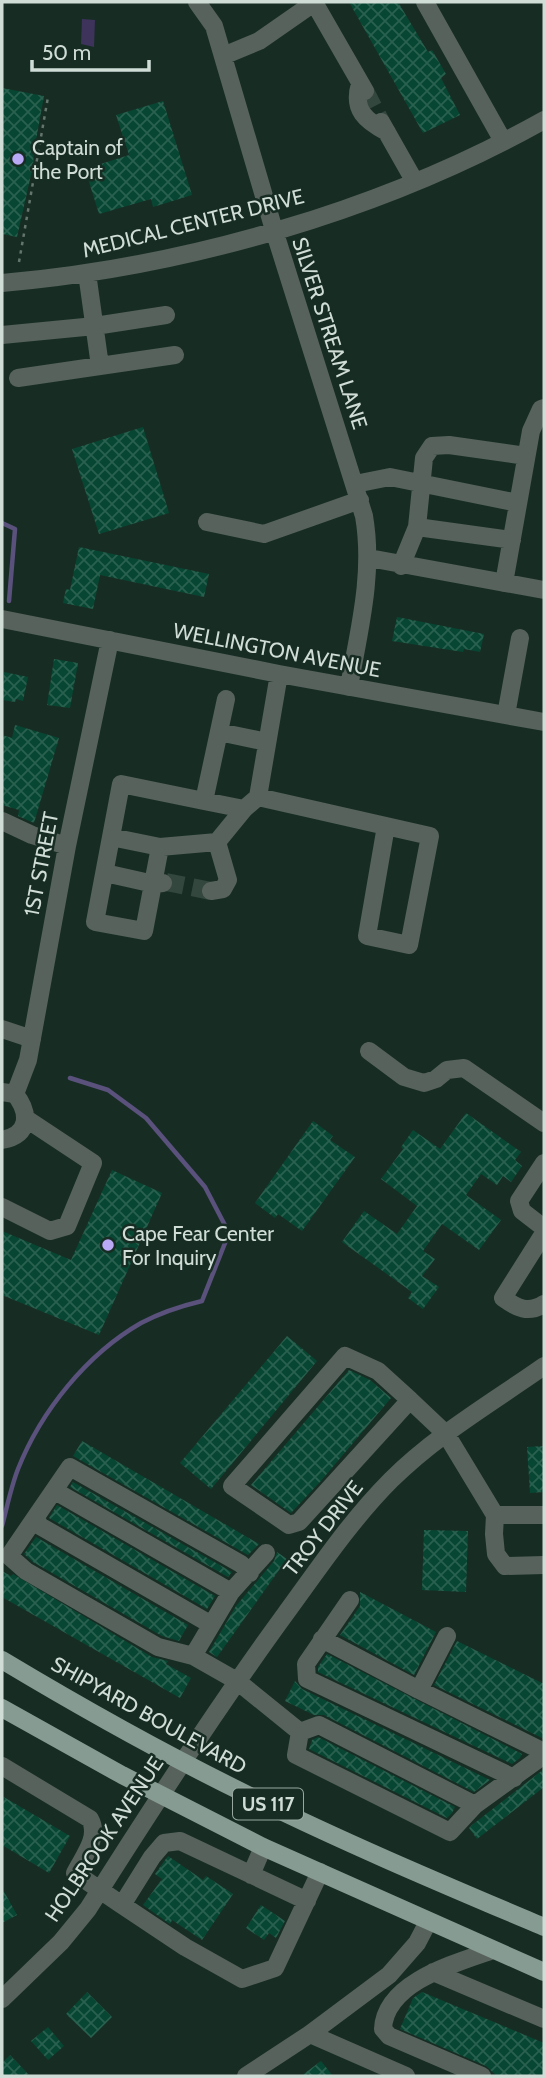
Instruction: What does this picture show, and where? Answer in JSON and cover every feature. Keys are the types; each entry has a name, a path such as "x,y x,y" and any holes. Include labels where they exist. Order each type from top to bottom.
{"main road":[{"name":"SHIPYARD BOULEVARD","path":"2,1660 183,1762 359,1846 544,1927"},
{"name":"US 117","path":"2,1708 263,1847 544,1972"}],"street":[{"path":"425,2 503,141"},
{"name":"SILVER STREAM LANE","path":"203,3 214,26 367,532 368,584 349,687"},
{"path":"223,56 259,41 315,3 362,88 356,96 361,110 370,123 384,127 415,181"},
{"name":"MEDICAL CENTER DRIVE","path":"2,283 87,273 178,255 274,230 415,181 544,120"},
{"path":"87,273 100,366"},
{"path":"2,335 95,326 166,315"},
{"path":"18,378 175,355"},
{"path":"504,583 531,431 541,409 544,408"},
{"path":"401,566 417,527 425,458 432,446 449,445 526,456"},
{"path":"207,522 264,534 390,477 518,503"},
{"path":"417,527 512,540"},
{"path":"369,558 401,566 544,590"},
{"name":"WELLINGTON AVENUE","path":"2,619 279,674 544,722"},
{"path":"506,715 520,638"},
{"name":"1ST STREET","path":"8,1093 28,1060 67,846 110,640"},
{"path":"111,837 160,847 217,842 251,803 267,742 279,674"},
{"path":"204,801 226,699"},
{"path":"219,732 267,742"},
{"path":"160,847 160,883 144,931 95,922 121,784 204,801 251,803 386,826 430,836 409,945 367,936 386,826"},
{"path":"2,821 32,835 67,846"},
{"path":"211,891 223,889 228,880 217,842"},
{"path":"104,873 160,883"},
{"path":"2,1029 32,1039"},
{"path":"369,1051 404,1077 424,1083 436,1079 447,1070 464,1068 544,1123"},
{"path":"2,1140 19,1133 26,1118 25,1109 8,1093"},
{"path":"2,1208 51,1231 67,1226 93,1163 26,1118"},
{"path":"544,1163 519,1200 522,1212 544,1231 503,1298 519,1309 536,1309 544,1304"},
{"path":"410,1400 299,1522 289,1525 232,1486 345,1356 378,1371 410,1400 446,1434 495,1515 496,1554 505,1566 544,1564"},
{"name":"TROY DRIVE","path":"183,1762 237,1681 363,1511 392,1479 446,1434 544,1366"},
{"path":"250,1573 241,1564 70,1467 9,1556 26,1571 158,1647 193,1656 237,1681 300,1732"},
{"path":"55,1491 231,1592"},
{"path":"495,1515 544,1514"},
{"path":"36,1519 40,1525 210,1624"},
{"path":"193,1656 231,1592 267,1553"},
{"path":"350,1600 306,1664 307,1679 514,1779"},
{"path":"418,1690 447,1636"},
{"path":"300,1732 296,1755 450,1832 475,1805 514,1779 544,1753 322,1639"},
{"path":"300,1732 319,1726 475,1805"},
{"name":"HOLBROOK AVENUE","path":"2,1999 61,1942 88,1909 183,1762"},
{"path":"2,1766 90,1819 93,1838 75,1873 185,1947 242,1979 275,1968 320,1872"},
{"path":"122,1905 164,1843 180,1841 307,1901"},
{"path":"130,1843 152,1857"},
{"path":"251,1875 263,1847"},
{"path":"246,2076 310,2034 389,1975 417,1943 428,1922"},
{"path":"482,2076 389,2036 383,2029 386,2012 400,1994 433,1972 493,1950"},
{"path":"433,1972 544,2019"},
{"path":"310,2034 406,2076"}],"path":[{"path":"19,262 48,97"}],"shaded area":[{"path":"82,19 95,20 94,47 81,44"}],"building":[{"path":"349,2 398,2 428,52 432,50 446,74 441,78 460,115 423,133"},
{"name":"Captain of the Port","path":"2,88 44,96 33,166 17,237 2,234"},
{"path":"163,101 192,195 153,207 151,199 99,214 85,169 129,155 116,115"},
{"path":"143,427 169,513 99,534 72,449"},
{"path":"79,547 209,574 204,597 100,575 93,609 63,603 66,589 70,590"},
{"path":"397,617 484,634 480,652 464,649 463,652 392,641"},
{"path":"54,659 78,663 70,708 47,705"},
{"path":"4,672 28,677 23,701 2,700"},
{"path":"15,725 59,738 34,823 18,816 19,810 2,805 2,735 12,738"},
{"path":"466,1113 521,1152 515,1160 522,1166 511,1182 503,1176 497,1185 481,1174 466,1195 501,1220 479,1250 442,1224 423,1251 435,1259 422,1276 439,1287 423,1309 408,1298 412,1292 342,1242 364,1211 397,1234 417,1206 381,1179 413,1130 440,1149"},
{"path":"313,1121 333,1136 330,1140 355,1157 302,1231 278,1214 275,1218 255,1203"},
{"name":"Cape Fear Center For Inquiry","path":"112,1170 162,1193 99,1335 2,1295 2,1231 71,1260"},
{"path":"287,1336 317,1361 211,1489 180,1463"},
{"path":"349,1370 370,1380 391,1398 291,1513 251,1485"},
{"path":"82,1441 259,1544 248,1555 73,1456"},
{"path":"544,1446 544,1492 530,1493 527,1447"},
{"path":"73,1482 232,1572 228,1577 70,1487"},
{"path":"57,1505 215,1596 207,1609 49,1518"},
{"path":"424,1530 468,1531 466,1592 422,1590"},
{"path":"36,1537 188,1625 179,1641 162,1636 33,1562 24,1554"},
{"path":"277,1552 287,1559 217,1657 209,1652 236,1606 274,1561"},
{"path":"2,1571 11,1576 13,1574 152,1657 168,1661 166,1664 191,1678 180,1698 2,1597"},
{"path":"360,1592 436,1632 414,1675 340,1635 360,1606"},
{"path":"457,1641 544,1684 544,1739 434,1685"},
{"path":"327,1654 522,1754 520,1758 512,1764 318,1672 318,1667"},
{"path":"295,1681 302,1689 490,1780 474,1792 324,1715 314,1715 285,1701"},
{"path":"318,1737 455,1807 452,1813 447,1818 309,1749 312,1740"},
{"path":"544,1769 544,1787 477,1839 469,1828"},
{"path":"2,1796 70,1836 49,1873 2,1845"},
{"path":"168,1856 203,1880 206,1876 233,1894 202,1940 172,1920 170,1924 143,1905 162,1879 155,1874"},
{"path":"2,1888 17,1915 2,1923"},
{"path":"261,1905 285,1921 276,1938 269,1933 264,1940 246,1928"},
{"path":"87,1992 112,2017 91,2038 66,2014"},
{"path":"422,1992 544,2043 544,2076 497,2076 486,2066 400,2029 413,1998"},
{"path":"48,2027 64,2046 48,2060 31,2041"},
{"path":"10,2055 30,2076 2,2076 2,2063"},
{"path":"321,2061 333,2076 301,2076"}],"waterway":[{"path":"2,523 15,529 9,601"},
{"path":"2,1526 16,1476 28,1447 53,1405 84,1368 121,1336 156,1316 202,1301 229,1233 205,1187 146,1118 108,1090 70,1078"}],"tunnel":[{"path":"365,91 381,122"},
{"path":"166,882 211,891"}],"place":[{"name":"Captain of the Port","path":"18,159"},
{"name":"Cape Fear Center For Inquiry","path":"108,1245"}]}
